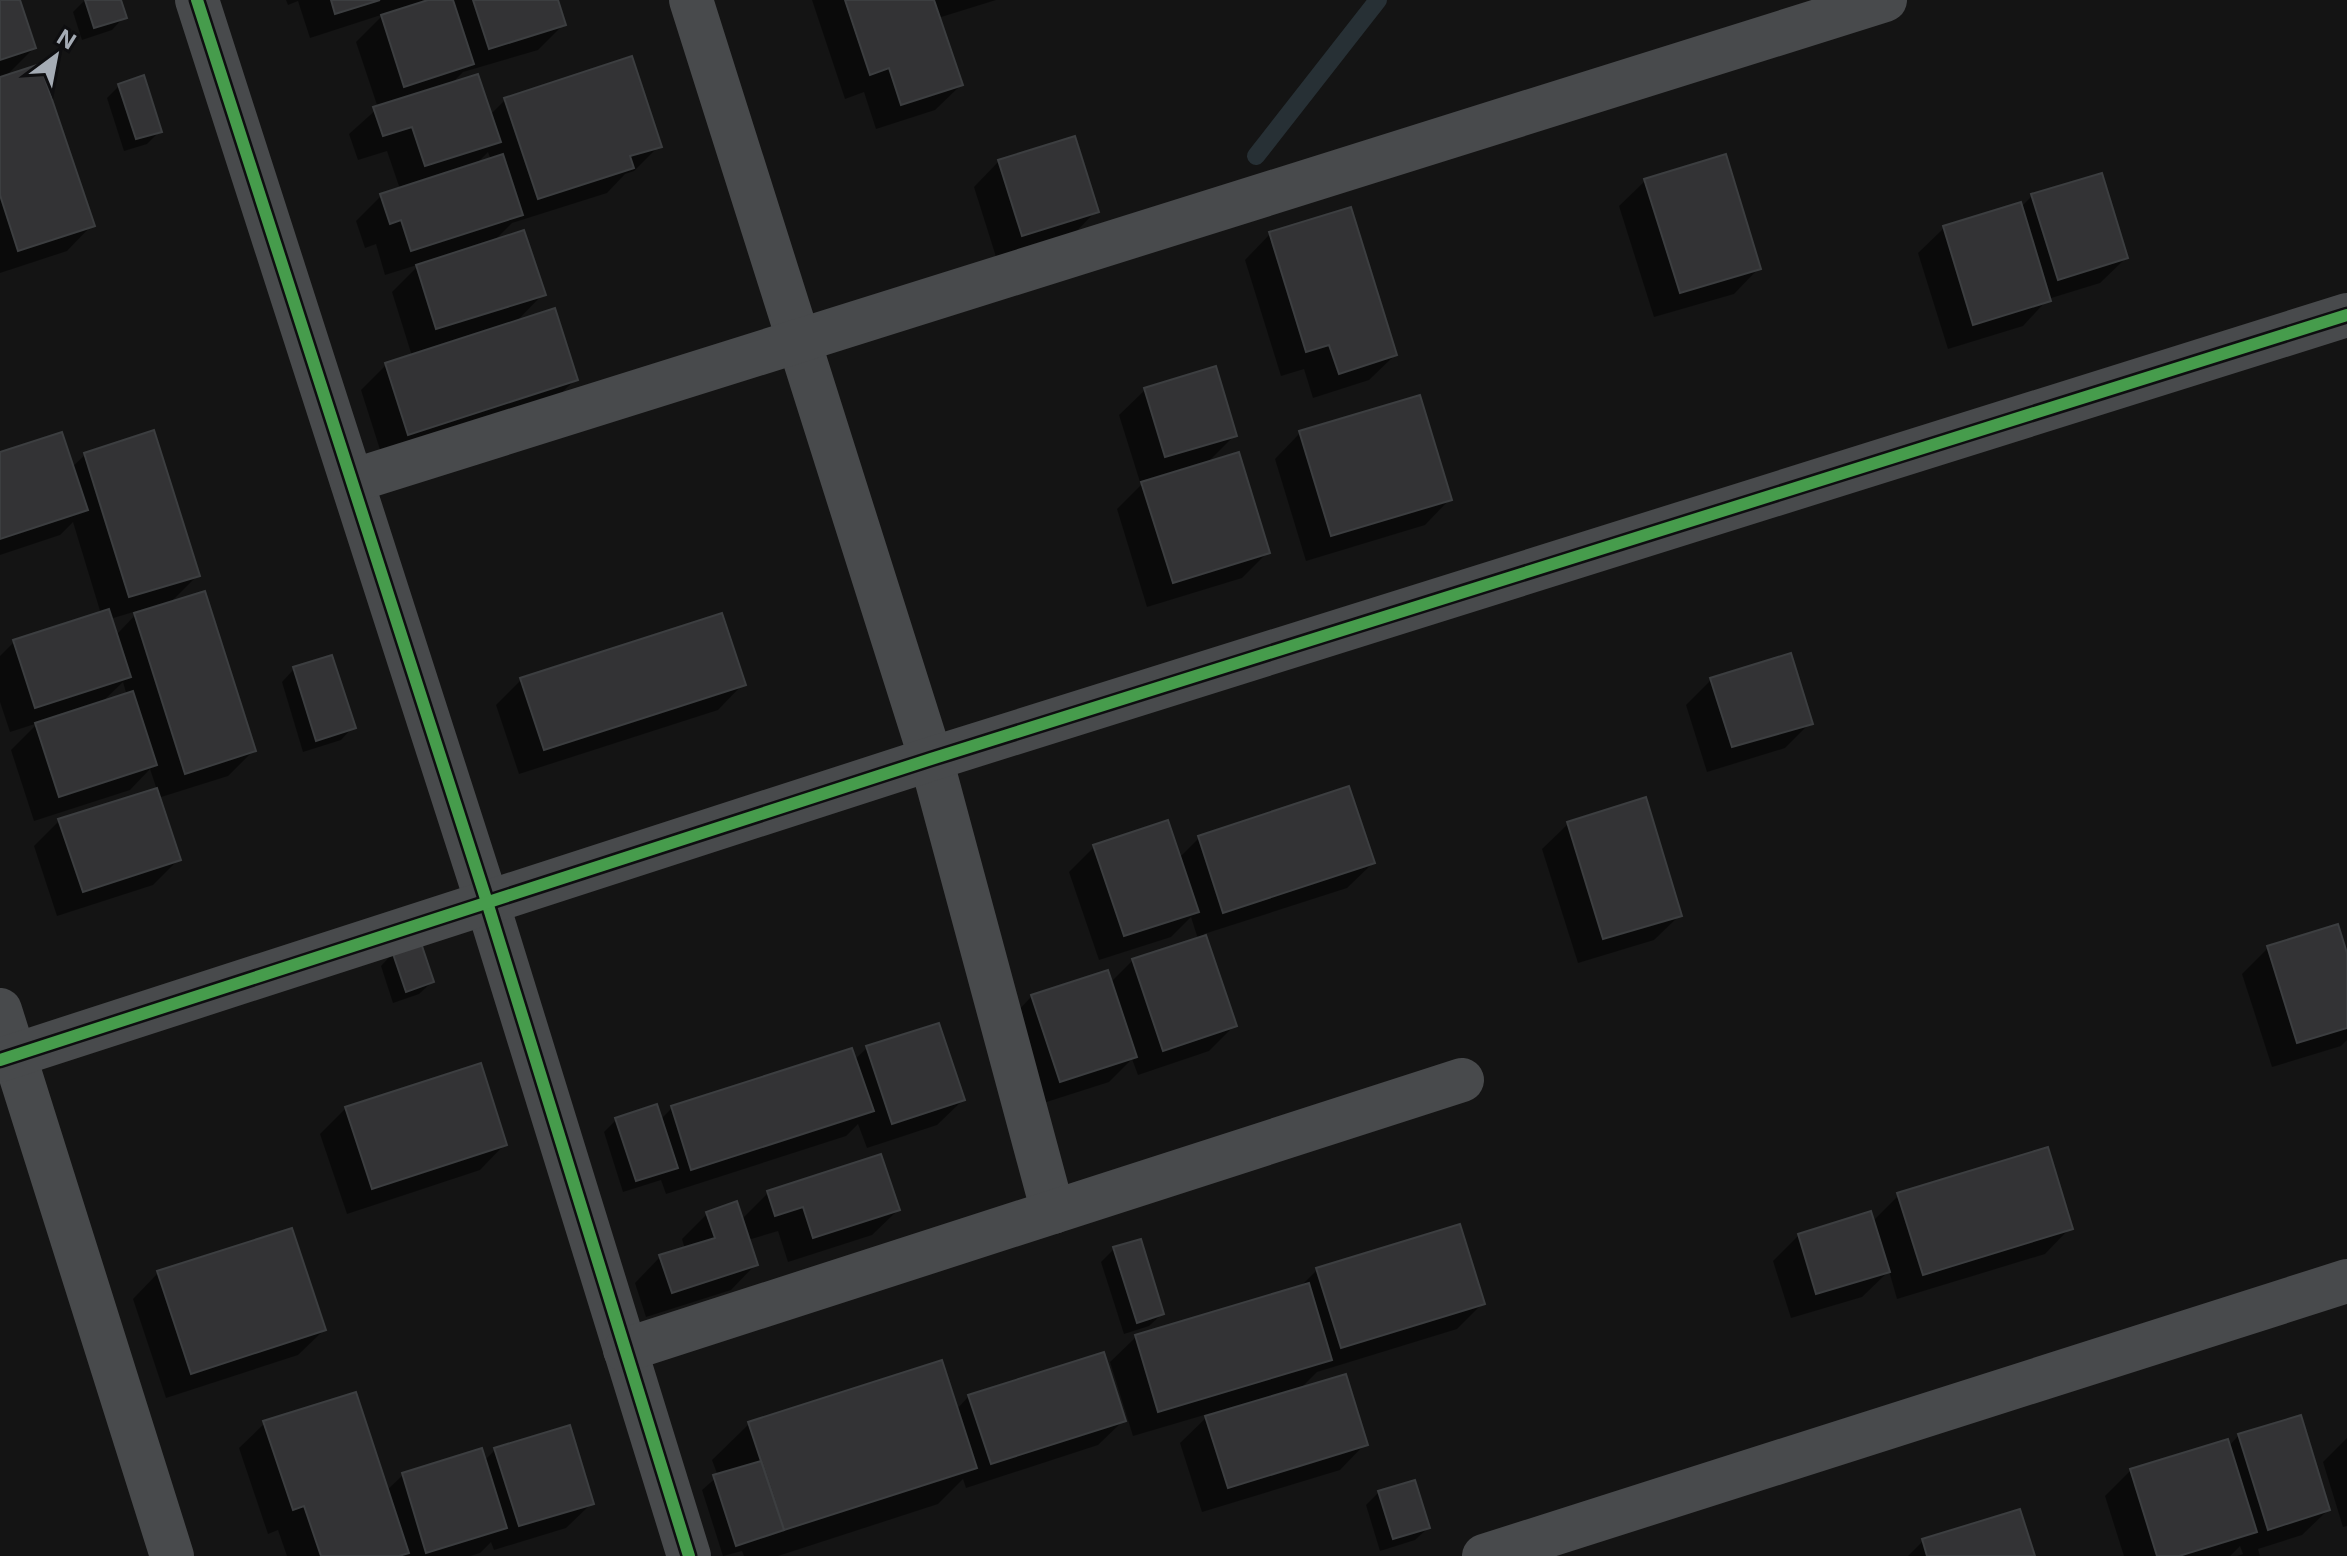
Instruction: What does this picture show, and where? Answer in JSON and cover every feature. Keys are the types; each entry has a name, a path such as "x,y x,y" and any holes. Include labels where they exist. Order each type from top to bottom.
{"street":[{"path":"197,0 487,902 689,1556"},
{"path":"691,0 931,759 1053,1212"},
{"path":"352,481 1885,0"},
{"path":"7,1058 931,759 2347,315"},
{"path":"0,1010 7,1058 172,1556"},
{"path":"625,1350 1462,1080"},
{"path":"1484,1556 2347,1281"}],"building":[{"path":"0,0 20,0 36,48 0,60"},
{"path":"85,0 121,0 127,18 94,28"},
{"path":"331,0 380,0 335,14"},
{"path":"428,0 453,0 474,64 404,87 381,15"},
{"path":"473,0 558,0 566,25 489,49"},
{"path":"845,0 934,0 963,85 901,105 889,68 870,75"},
{"path":"632,56 662,147 630,156 634,168 538,199 504,98"},
{"path":"40,64 95,226 18,251 0,195 0,77"},
{"path":"478,74 501,142 425,166 412,127 383,136 373,107"},
{"path":"144,75 162,132 136,139 118,84"},
{"path":"1075,136 1099,212 1022,236 998,160"},
{"path":"503,154 523,215 411,251 401,220 390,224 380,194"},
{"path":"1726,154 1761,269 1680,293 1644,179"},
{"path":"2102,173 2128,258 2058,280 2031,194"},
{"path":"2021,202 2051,301 1973,325 1943,226"},
{"path":"1351,207 1397,355 1339,374 1329,345 1306,352 1269,232"},
{"path":"524,230 546,295 436,329 416,265"},
{"path":"555,308 578,380 408,435 385,363"},
{"path":"1216,366 1237,436 1165,457 1144,388"},
{"path":"1420,395 1452,500 1331,536 1299,431"},
{"path":"154,430 200,576 129,597 84,453"},
{"path":"62,432 88,510 0,539 0,452"},
{"path":"1239,452 1270,553 1173,583 1141,482"},
{"path":"205,591 256,751 185,774 134,613"},
{"path":"109,609 131,677 35,708 13,640"},
{"path":"722,613 746,685 544,750 520,678"},
{"path":"1791,653 1813,724 1732,747 1710,678"},
{"path":"332,655 356,728 316,741 293,667"},
{"path":"133,691 157,765 59,797 35,723"},
{"path":"1349,786 1375,863 1223,913 1198,836"},
{"path":"157,788 181,860 83,892 58,819"},
{"path":"1646,797 1682,916 1603,939 1567,822"},
{"path":"1168,820 1199,912 1124,936 1093,845"},
{"path":"2338,924 2347,953 2347,1028 2297,1043 2267,946"},
{"path":"1206,935 1237,1026 1163,1051 1132,959"},
{"path":"421,943 434,982 406,992 392,951"},
{"path":"1108,970 1137,1057 1060,1082 1031,995"},
{"path":"939,1023 965,1100 892,1124 866,1046"},
{"path":"852,1048 874,1111 691,1170 671,1106"},
{"path":"481,1063 507,1145 372,1189 345,1107"},
{"path":"657,1104 678,1168 636,1181 615,1118"},
{"path":"2048,1147 2073,1229 1923,1275 1897,1193"},
{"path":"881,1154 900,1210 813,1238 803,1207 775,1216 767,1191"},
{"path":"737,1201 758,1265 672,1293 659,1255 715,1238 706,1212"},
{"path":"1871,1211 1890,1272 1816,1294 1798,1234"},
{"path":"1460,1224 1485,1304 1341,1348 1316,1268"},
{"path":"292,1228 326,1330 191,1374 157,1271"},
{"path":"1141,1239 1164,1314 1137,1323 1113,1247"},
{"path":"1309,1283 1332,1360 1158,1412 1135,1335"},
{"path":"1104,1352 1126,1421 991,1464 968,1395"},
{"path":"942,1360 977,1468 784,1530 748,1422"},
{"path":"1346,1374 1368,1445 1228,1488 1205,1416"},
{"path":"356,1392 409,1553 399,1556 321,1556 304,1506 293,1510 263,1421"},
{"path":"2301,1415 2330,1510 2268,1530 2238,1434"},
{"path":"570,1425 594,1504 519,1526 494,1448"},
{"path":"2228,1439 2257,1532 2179,1556 2157,1556 2130,1469"},
{"path":"482,1448 507,1528 426,1553 402,1473"},
{"path":"761,1461 784,1530 736,1546 713,1475"},
{"path":"1415,1480 1430,1528 1393,1539 1378,1491"},
{"path":"2020,1509 2035,1556 1927,1556 1922,1539"}],"waterway":[{"path":"1256,156 1378,0"}],"cycle path":[{"path":"197,0 487,902 689,1556"},
{"path":"0,1060 931,759 2347,315"}]}
